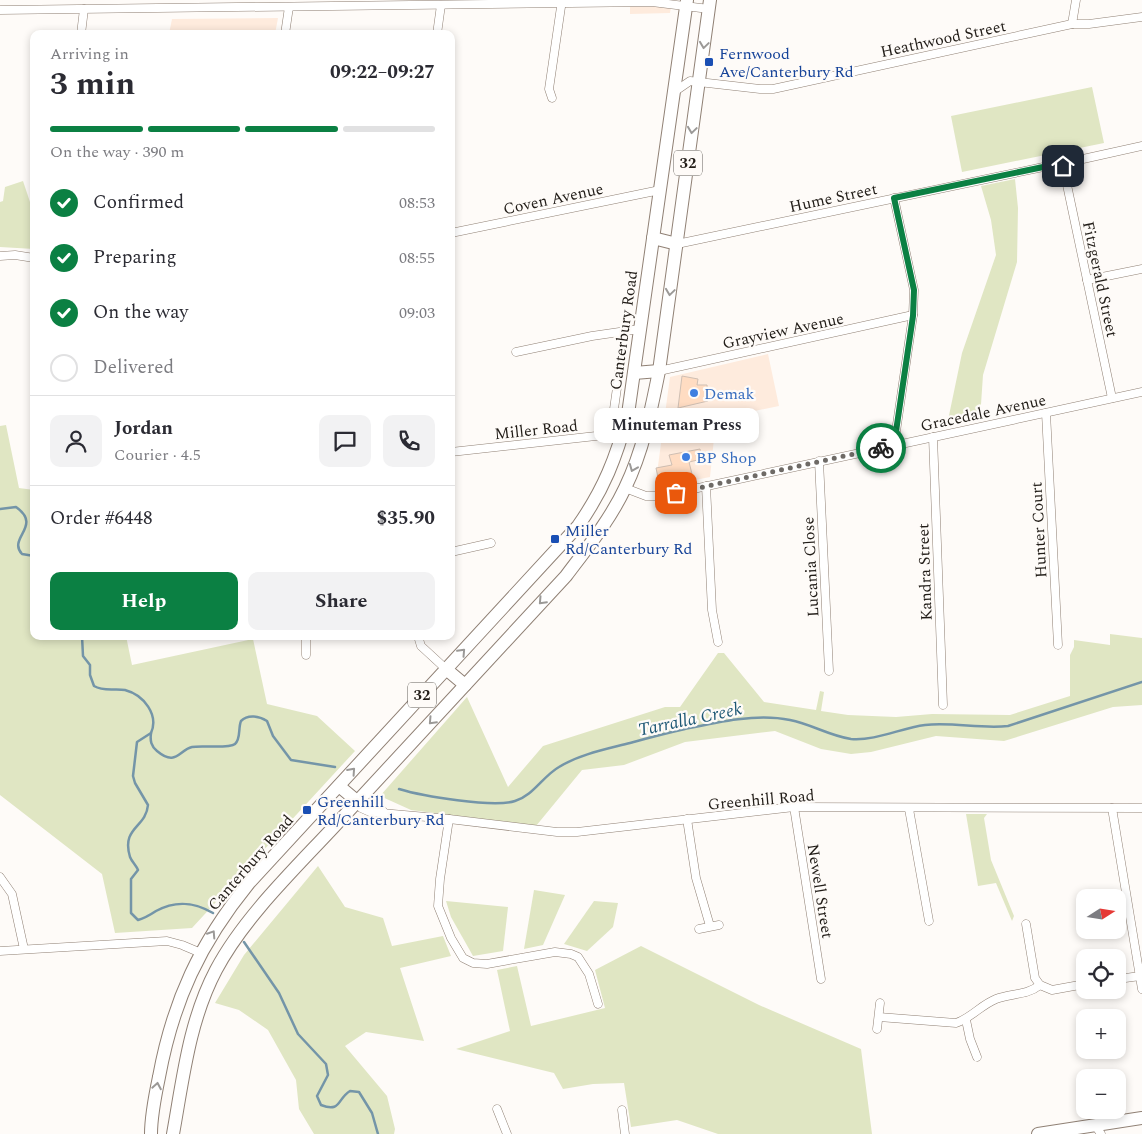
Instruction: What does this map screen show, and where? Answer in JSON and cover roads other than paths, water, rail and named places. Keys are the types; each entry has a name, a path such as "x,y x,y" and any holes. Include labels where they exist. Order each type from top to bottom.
{"main road":[{"name":"Canterbury Road","path":"150,1134 156,1089 170,1027 187,980 220,921 241,894 578,526 594,504 609,476 623,433 634,373 686,3"},
{"name":"32","path":"173,1134 193,1029 206,990 237,936 252,917 566,576 599,533 625,488 646,431 659,371 677,244 694,81 710,5"},
{"path":"653,238 677,244"},
{"path":"634,373 659,371"},
{"path":"446,670 465,685"},
{"path":"339,786 358,802"},
{"path":"1038,1134 1098,1129 1142,1118"}],"street":[{"path":"1072,24 1076,0"},
{"path":"552,98 550,89 562,1"},
{"path":"0,10 217,4 289,7 562,1 655,1 710,5"},
{"path":"438,30 441,5"},
{"path":"286,30 289,7"},
{"path":"81,30 84,8"},
{"name":"Heathwood Street","path":"694,81 773,89 1072,24 1089,24 1142,17"},
{"path":"674,92 694,81 678,66"},
{"name":"Hume Street","path":"677,244 1048,166 1063,166 1074,161 1142,146"},
{"name":"Fitzgerald Street","path":"1063,166 1112,398"},
{"name":"Coven Avenue","path":"455,232 660,190"},
{"path":"894,198 914,290 913,316 894,445"},
{"path":"0,256 15,255 30,257"},
{"path":"1087,280 1142,269"},
{"name":"Grayview Avenue","path":"659,371 913,316"},
{"path":"516,352 640,329"},
{"path":"614,409 625,331"},
{"name":"Gracedale Avenue","path":"625,488 653,497 1142,392"},
{"name":"Hunter Court","path":"1046,413 1058,645"},
{"name":"Miller Road","path":"455,452 623,433"},
{"name":"Kandra Street","path":"934,437 943,705"},
{"name":"Lucania Close","path":"819,461 830,671"},
{"path":"706,486 712,610 718,642"},
{"path":"455,551 491,544"},
{"path":"306,640 306,655"},
{"path":"420,640 425,651 446,670"},
{"name":"Greenhill Road","path":"358,802 365,811 557,832 577,832 794,807 896,807 909,809 940,806 1142,808"},
{"name":"Newell Street","path":"794,807 821,979"},
{"path":"1112,808 1142,989"},
{"path":"909,809 929,921"},
{"path":"449,819 438,906 451,938 463,958 473,964 487,964 556,952 571,954 578,957 589,974 598,1004"},
{"path":"686,819 696,878 710,926"},
{"path":"0,877 12,894 24,949"},
{"path":"1026,924 1035,978 1040,985 1052,990 1076,986"},
{"path":"699,930 719,925"},
{"path":"0,951 168,941 201,953"},
{"path":"1126,978 1140,976"},
{"path":"879,1017 956,1023 966,1020 996,999 1028,993 1040,985"},
{"path":"877,1029 880,1003"},
{"path":"966,1020 970,1039 977,1056"},
{"path":"496,1109 507,1134"},
{"path":"622,1110 626,1134"}],"waterway":[{"path":"0,509 16,507 23,514 26,526 19,543 19,548 22,554 30,555"},
{"path":"82,640 83,656 90,665 90,675 94,686 102,689 125,690 138,696 148,707 153,719 151,733 137,742 133,776 148,805 143,819 131,833 129,839 130,857 138,870 131,879 131,913 138,920 163,907 178,904 199,906 213,913"},
{"name":"Tarralla Creek","path":"399,789 457,800 505,803 515,801 527,795 553,771 567,762 594,752 710,724 737,719 777,718 798,722 851,739 870,738 925,725 1008,726 1142,682"},
{"path":"151,733 151,743 155,749 163,756 173,758 192,747 235,744 238,739 241,721 247,717 257,717 267,721 273,736 291,760 335,767"},
{"path":"244,942 279,993 298,1034 326,1064 328,1075 317,1096 321,1105 327,1107 336,1106 350,1091 359,1092 372,1113 378,1134"}],"place":[{"name":"Fernwood Ave/Canterbury Rd","path":"709,62"},
{"name":"Demak","path":"694,393"},
{"name":"BP Shop","path":"686,457"},
{"name":"Minuteman Press","path":"676,493"},
{"name":"Miller Rd/Canterbury Rd","path":"555,539"},
{"name":"Greenhill Rd/Canterbury Rd","path":"307,810"}]}
